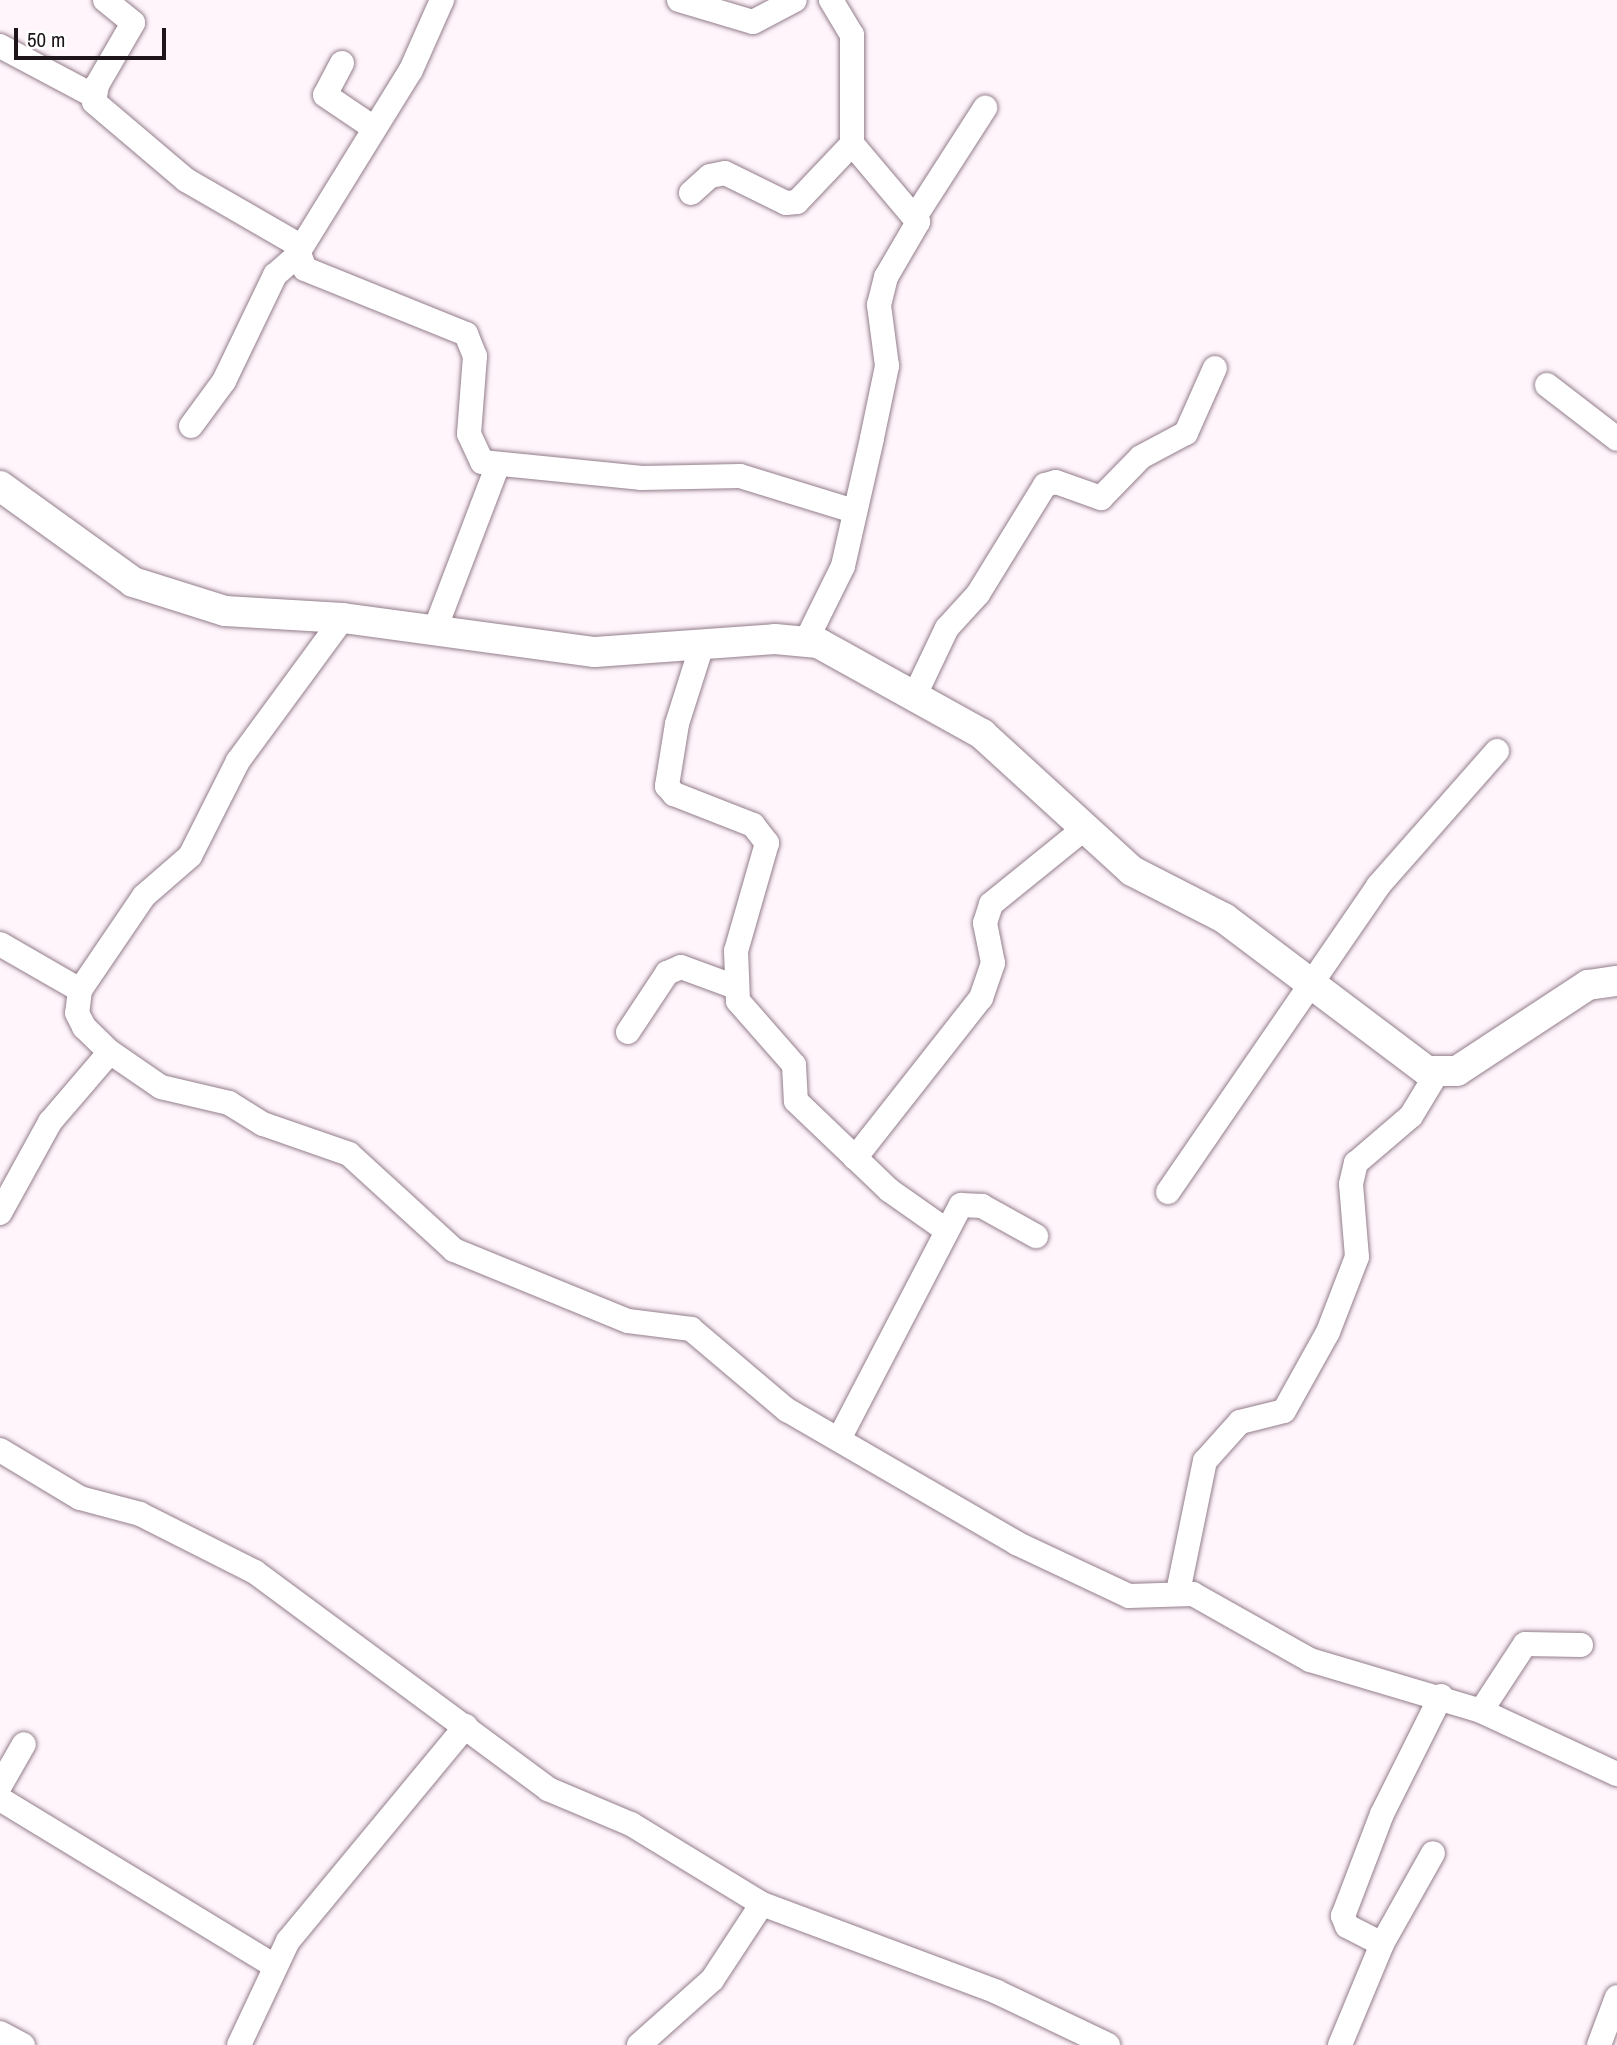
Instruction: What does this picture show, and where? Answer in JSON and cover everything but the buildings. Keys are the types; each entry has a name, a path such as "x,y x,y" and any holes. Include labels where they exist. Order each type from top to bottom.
{"street":[{"path":"94,96 133,23 105,0"},
{"path":"191,426 224,381 275,275 299,252 411,70 442,0"},
{"path":"679,0 753,22 795,0"},
{"path":"807,639 830,603 887,366 879,304 886,276 916,231 915,217 852,144 852,36 831,0"},
{"path":"0,46 94,96 186,180 299,252 305,269 466,334 475,356 472,451 497,467 642,478 740,476 854,511"},
{"path":"342,63 326,95 373,128"},
{"path":"915,217 985,108"},
{"path":"691,193 710,176 725,173 786,203 797,202 852,144"},
{"path":"915,695 947,628 978,594 1045,485 1101,498 1141,457 1186,433 1215,368"},
{"path":"1547,385 1617,439"},
{"path":"434,632 497,467"},
{"path":"0,486 89,554 174,600 259,615 343,618 595,652 807,639 915,695 982,734 1132,871 1224,918 1307,985 1437,1073 1457,1071 1588,985 1617,981"},
{"path":"343,618 237,761 190,856 144,896 80,990 77,1013 84,1027 110,1052 161,1087 229,1103 263,1124 349,1154 454,1250 628,1321 691,1329 766,1396 1016,1543 1129,1596 1178,1592 1211,1602 1310,1660 1441,1696 1482,1711 1617,1774"},
{"path":"702,645 677,724 667,786 674,794 753,825 767,843 736,951 733,986 738,1001 794,1065 796,1101 855,1158 946,1230"},
{"path":"1168,1192 1307,985 1378,886 1497,751"},
{"path":"855,1158 981,998 993,963 985,923 992,904 1085,828"},
{"path":"0,944 80,990"},
{"path":"628,1032 667,973 681,967 733,986"},
{"path":"0,1211 50,1122 110,1052"},
{"path":"1178,1592 1205,1461 1240,1422 1284,1411 1328,1332 1357,1257 1351,1184 1356,1163 1410,1116 1437,1073"},
{"path":"839,1439 961,1205 972,1204 1036,1236"},
{"path":"0,1450 80,1498 140,1514 255,1572 548,1789 631,1824 762,1904 997,1992 1108,2045"},
{"path":"1482,1711 1525,1644 1581,1645"},
{"path":"1382,1944 1347,1926 1343,1916 1382,1814 1441,1696"},
{"path":"239,2045 272,1965 466,1726"},
{"path":"0,1786 24,1744"},
{"path":"0,1799 272,1965"},
{"path":"1340,2045 1382,1944 1433,1853"},
{"path":"639,2045 712,1980 762,1904"},
{"path":"1600,2045 1617,1997"},
{"path":"0,2033 23,2045"}]}
